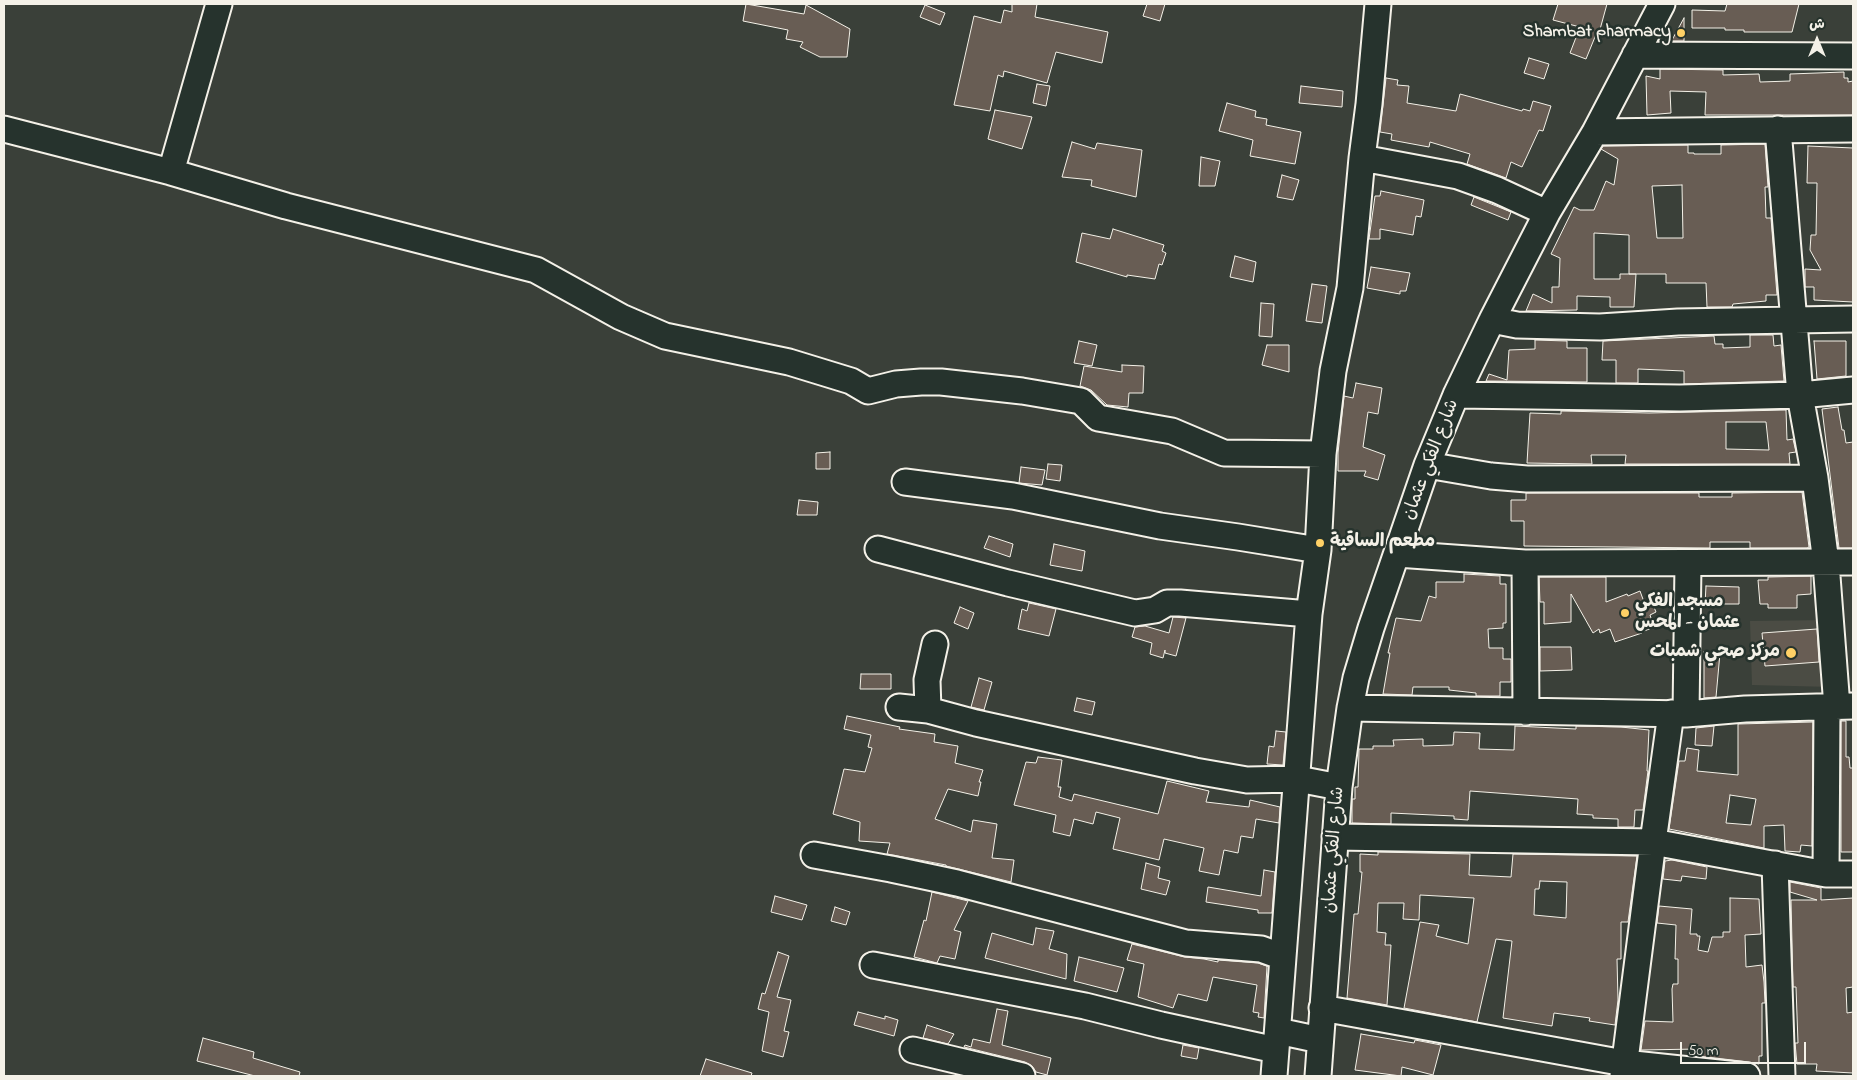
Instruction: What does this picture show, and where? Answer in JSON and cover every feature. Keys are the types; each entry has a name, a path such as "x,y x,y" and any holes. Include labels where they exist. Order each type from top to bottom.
{"street":[{"path":"170,172 219,4"},
{"path":"1274,1076 1309,614 1318,550 1324,454 1333,371 1350,288 1378,4"},
{"name":"شارع الفكي عثمان","path":"1318,1076 1339,787 1356,678 1371,628 1428,465 1456,395 1547,213 1595,132 1662,4"},
{"path":"1635,55 1853,56"},
{"path":"4,129 170,172 286,206 536,270 621,317 665,336 789,362 851,381 868,391 896,384 928,382 1022,391 1081,401 1098,418 1172,431 1224,453 1324,454"},
{"path":"1778,129 1800,395 1815,478 1826,563 1839,707 1826,874"},
{"path":"1595,132 1853,129"},
{"path":"1362,158 1458,176 1496,190 1547,213"},
{"path":"1492,320 1517,325 1600,327 1678,322 1853,319"},
{"path":"1456,395 1680,398 1800,395 1853,390"},
{"path":"1428,465 1491,476 1527,479 1815,478"},
{"path":"905,482 1013,496 1160,526 1238,536 1318,550"},
{"path":"878,548 1008,584 1135,613 1155,610 1167,603 1180,603 1309,614"},
{"path":"1397,554 1526,563 1853,562"},
{"path":"1526,563 1526,712"},
{"path":"1624,1070 1653,842 1679,713 1688,564"},
{"path":"928,710 927,680 935,644"},
{"path":"900,707 928,710 976,723 1195,771 1247,780 1298,779 1339,787"},
{"path":"1350,708 1679,713 1745,709 1839,707"},
{"path":"1335,837 1653,842 1826,874 1853,874"},
{"path":"814,855 957,883 1186,943 1261,949 1283,957"},
{"path":"1775,864 1782,1076"},
{"path":"874,965 1085,1006 1161,1025 1277,1041 1320,1040"},
{"path":"1322,1008 1624,1070 1747,1076"},
{"path":"913,1050 1022,1076"}],"shaded area":[{"name":"مركز صحي شمبات","path":"1828,620 1833,687 1752,685 1750,621"}],"building":[{"path":"746,4 804,14 806,5 850,29 847,57 820,57 800,47 803,42 786,39 788,30 743,21"},
{"path":"1012,4 1037,4 1035,17 1108,32 1102,63 1056,52 1047,83 1004,71 1003,77 998,75 990,111 954,105 974,16 1001,23 1004,10 1012,12"},
{"path":"1147,4 1165,4 1160,21 1143,16"},
{"path":"1558,4 1607,4 1599,33 1597,32 1586,59 1570,53 1580,27 1553,20"},
{"path":"1727,4 1799,4 1792,32 1744,32 1744,30 1725,30 1725,28 1692,28 1692,10 1725,11"},
{"path":"925,5 945,13 940,25 920,17"},
{"path":"1684,18 1684,41 1672,41 1672,40"},
{"path":"1529,58 1549,64 1544,79 1524,73"},
{"path":"1660,69 1723,70 1723,75 1759,74 1760,82 1790,81 1790,74 1844,72 1844,78 1848,78 1848,82 1853,81 1853,115 1705,115 1706,92 1670,91 1671,113 1647,115 1646,76 1660,79"},
{"path":"1386,78 1398,80 1397,85 1409,86 1407,103 1456,111 1460,94 1522,111 1523,109 1530,111 1533,101 1551,106 1543,131 1539,130 1522,167 1511,162 1506,178 1467,164 1470,154 1430,142 1429,147 1391,140 1392,134 1380,132"},
{"path":"1037,84 1050,86 1046,106 1033,103"},
{"path":"1301,86 1343,91 1342,107 1299,103"},
{"path":"1227,103 1256,111 1255,117 1267,119 1266,125 1301,132 1295,164 1250,156 1253,140 1219,131"},
{"path":"995,110 1032,117 1022,149 988,139"},
{"path":"1072,142 1095,149 1097,143 1142,150 1136,197 1091,186 1092,180 1062,177"},
{"path":"1765,144 1768,187 1765,187 1766,218 1771,218 1777,295 1766,295 1766,301 1733,304 1732,307 1707,307 1706,283 1666,283 1666,274 1636,274 1634,307 1610,307 1610,297 1577,296 1577,310 1526,311 1533,294 1552,303 1552,287 1559,287 1560,258 1551,254 1574,207 1580,210 1594,210 1606,181 1614,185 1618,159 1601,149 1603,146 1688,145 1688,153 1721,154 1721,145","holes":["1682,185 1683,238 1657,238 1652,186","1594,233 1629,235 1629,274 1620,274 1620,279 1594,279"]},
{"path":"1808,146 1853,148 1853,302 1814,300 1814,287 1805,287 1805,269 1821,270 1810,250 1811,235 1816,235 1817,183 1807,183"},
{"path":"1201,157 1220,161 1215,186 1199,186"},
{"path":"1282,175 1299,180 1293,200 1277,197"},
{"path":"1381,191 1424,200 1421,217 1416,216 1413,235 1380,229 1380,239 1369,239 1375,196 1380,196"},
{"path":"1474,197 1511,212 1508,220 1471,205"},
{"path":"1113,229 1164,245 1162,251 1166,253 1162,265 1159,264 1155,279 1127,275 1127,277 1076,262 1082,233 1110,239"},
{"path":"1235,256 1256,262 1253,282 1230,277"},
{"path":"1371,267 1410,273 1406,291 1400,291 1400,294 1367,288"},
{"path":"1312,284 1327,286 1322,323 1306,321"},
{"path":"1261,303 1274,304 1272,337 1259,336"},
{"path":"1750,335 1773,335 1774,346 1781,345 1784,381 1684,384 1684,371 1638,369 1638,383 1616,383 1616,360 1602,360 1603,341 1714,336 1715,344 1723,344 1723,348 1750,347"},
{"path":"1535,340 1567,341 1567,348 1587,348 1587,382 1486,381 1489,374 1507,380 1509,350 1535,349"},
{"path":"1079,341 1097,345 1092,366 1074,363"},
{"path":"1814,341 1846,341 1846,376 1817,379"},
{"path":"1267,345 1289,345 1289,372 1262,365"},
{"path":"1122,365 1144,366 1143,393 1129,393 1128,407 1107,405 1091,390 1080,386 1084,366 1122,372"},
{"path":"1356,383 1382,388 1378,414 1368,412 1363,447 1385,455 1378,480 1364,476 1366,471 1338,471 1344,396 1353,398"},
{"path":"1838,407 1846,443 1853,442 1853,548 1839,548 1822,409"},
{"path":"1786,410 1787,440 1793,439 1796,452 1789,453 1790,464 1625,464 1626,455 1591,455 1592,464 1527,463 1530,413 1561,414 1561,411 1649,413","holes":["1726,422 1766,422 1769,450 1726,449"]},
{"path":"830,452 830,469 816,469 816,453"},
{"path":"1048,464 1062,465 1060,481 1046,479"},
{"path":"1021,467 1045,470 1042,485 1019,483"},
{"path":"1802,492 1809,547 1807,548 1750,548 1750,542 1710,542 1710,548 1524,546 1524,521 1511,521 1511,500 1526,500 1526,493 1699,493 1699,497 1732,497 1732,493"},
{"path":"799,500 818,502 817,515 797,515"},
{"path":"989,536 1013,544 1010,557 984,548"},
{"path":"1054,544 1085,551 1082,571 1050,565"},
{"path":"1464,574 1500,576 1500,584 1506,584 1506,623 1503,623 1503,628 1488,629 1489,648 1503,648 1503,659 1511,659 1511,682 1500,682 1500,696 1476,696 1476,693 1449,690 1449,687 1413,687 1412,695 1383,694 1390,653 1388,653 1396,618 1421,621 1429,596 1436,598 1436,582 1464,582"},
{"path":"1811,576 1811,594 1797,595 1797,608 1768,608 1768,604 1760,604 1758,580 1768,580 1768,577"},
{"path":"1539,577 1606,577 1606,602 1640,591 1644,602 1651,600 1656,612 1650,615 1654,627 1615,642 1610,629 1600,633 1599,629 1593,633 1571,594 1571,622 1544,624 1544,602 1540,602"},
{"path":"1706,586 1739,587 1739,604 1705,604"},
{"path":"1029,603 1056,609 1049,636 1018,629 1022,609 1027,611"},
{"path":"960,607 974,613 968,629 954,623"},
{"path":"1173,617 1186,618 1176,656 1165,653 1165,650 1163,658 1150,654 1152,643 1132,637 1135,627 1145,626 1169,633"},
{"path":"1817,629 1819,662 1765,666 1762,633"},
{"path":"1540,647 1571,647 1572,670 1540,671"},
{"path":"1704,652 1720,653 1716,697 1704,698"},
{"path":"861,674 891,674 891,689 860,689"},
{"path":"979,678 992,682 984,710 971,707"},
{"path":"1077,698 1095,702 1092,715 1074,711"},
{"path":"847,716 900,727 899,729 935,734 934,742 958,746 955,763 983,770 979,782 981,782 978,796 948,789 935,819 971,832 973,820 997,824 992,858 1014,860 1011,882 946,865 887,854 890,843 859,841 860,822 833,814 844,769 865,772 872,748 868,747 871,735 844,729"},
{"path":"1841,721 1846,721 1846,757 1849,757 1850,768 1853,768 1853,852 1841,852"},
{"path":"1813,722 1812,846 1801,845 1800,852 1785,851 1784,825 1764,826 1764,848 1669,829 1679,761 1685,761 1687,748 1699,750 1697,771 1738,775 1738,724","holes":["1730,795 1756,799 1751,825 1726,823"]},
{"path":"1515,726 1576,729 1576,726 1621,727 1649,730 1648,771 1643,810 1635,810 1634,827 1618,827 1618,819 1593,818 1593,815 1577,814 1578,799 1470,791 1468,820 1454,819 1454,816 1391,813 1391,824 1352,823 1352,799 1355,799 1355,787 1358,787 1359,749 1373,749 1373,746 1394,746 1393,740 1423,739 1423,746 1453,745 1454,732 1480,733 1479,749 1514,750"},
{"path":"1714,726 1712,746 1695,745 1696,728"},
{"path":"1276,731 1286,732 1283,765 1267,764 1269,746 1274,747"},
{"path":"1038,757 1062,760 1058,787 1061,787 1059,797 1072,801 1074,794 1158,814 1167,781 1209,791 1206,802 1249,807 1250,800 1280,807 1279,823 1256,819 1253,838 1241,836 1238,853 1224,850 1219,875 1199,871 1204,848 1164,839 1159,860 1113,849 1120,818 1096,812 1093,824 1074,819 1070,836 1053,832 1056,815 1014,805 1026,762 1036,763"},
{"path":"1378,852 1470,854 1469,875 1511,877 1513,854 1637,856 1628,922 1621,922 1621,959 1617,959 1618,1000 1615,1025 1589,1021 1590,1018 1554,1013 1552,1026 1503,1018 1512,941 1496,939 1477,1022 1404,1008 1420,922 1439,925 1436,936 1468,944 1474,898 1420,895 1419,920 1403,919 1404,903 1378,903 1377,932 1386,933 1385,945 1391,945 1387,1005 1347,998 1354,914 1358,914 1362,872 1360,872 1360,854 1378,855","holes":["1540,881 1567,882 1566,918 1534,915 1535,889 1539,889"]},
{"path":"1672,860 1707,867 1706,879 1682,876 1681,881 1663,879 1665,861"},
{"path":"1146,863 1160,867 1158,878 1170,881 1166,895 1141,889"},
{"path":"1264,870 1275,872 1272,913 1258,913 1258,910 1206,902 1208,887 1261,896"},
{"path":"1790,882 1821,888 1821,900 1853,898 1853,987 1846,988 1847,1013 1853,1012 1853,1073 1816,1071 1817,1064 1797,1064 1795,1043 1798,1043 1796,987 1793,987 1791,900 1817,900 1790,892"},
{"path":"932,892 968,901 954,930 961,932 955,959 940,956 937,963 914,957 924,920 926,921"},
{"path":"775,896 807,905 802,920 771,912"},
{"path":"1730,898 1759,899 1761,934 1745,935 1746,967 1762,965 1764,982 1765,1003 1762,1003 1762,1056 1759,1056 1759,1064 1698,1056 1698,1049 1641,1050 1645,1021 1673,1022 1672,989 1673,984 1678,984 1678,959 1675,959 1676,925 1657,923 1659,906 1692,909 1690,934 1700,936 1698,950 1708,952 1712,937 1723,937 1723,932 1730,932"},
{"path":"835,907 850,912 846,925 831,921"},
{"path":"1036,928 1054,931 1049,949 1067,954 1066,979 985,958 992,933 1033,945"},
{"path":"1132,944 1185,957 1218,962 1218,960 1258,963 1267,966 1264,1018 1258,1017 1259,1013 1253,1012 1257,985 1213,977 1207,1001 1178,994 1173,1008 1138,997 1144,964 1127,960"},
{"path":"778,952 789,956 777,997 791,1000 784,1031 789,1032 783,1057 762,1051 769,1012 758,1009 762,993 765,994"},
{"path":"1079,957 1124,968 1117,992 1074,981"},
{"path":"997,1009 1008,1011 1002,1045 1051,1058 1047,1075 1036,1072 1032,1066 1025,1062 964,1047 965,1045 971,1047 973,1039 990,1043"},
{"path":"858,1012 885,1019 885,1016 898,1020 894,1036 854,1025"},
{"path":"927,1025 954,1034 948,1044 923,1038"},
{"path":"1361,1034 1414,1043 1415,1040 1441,1045 1433,1075 1402,1067 1401,1076 1355,1070"},
{"path":"203,1038 254,1052 253,1058 300,1072 299,1076 255,1076 197,1061"},
{"path":"1183,1045 1199,1048 1197,1059 1181,1056"},
{"path":"706,1059 752,1073 751,1076 700,1076"}],"place":[{"name":"Shambat pharmacy","path":"1681,33"},
{"name":"مطعم الساقية","path":"1320,543"},
{"name":"مسجد الفكي عثمان - المحس","path":"1625,613"},
{"name":"مركز صحي شمبات","path":"1791,653"}]}
